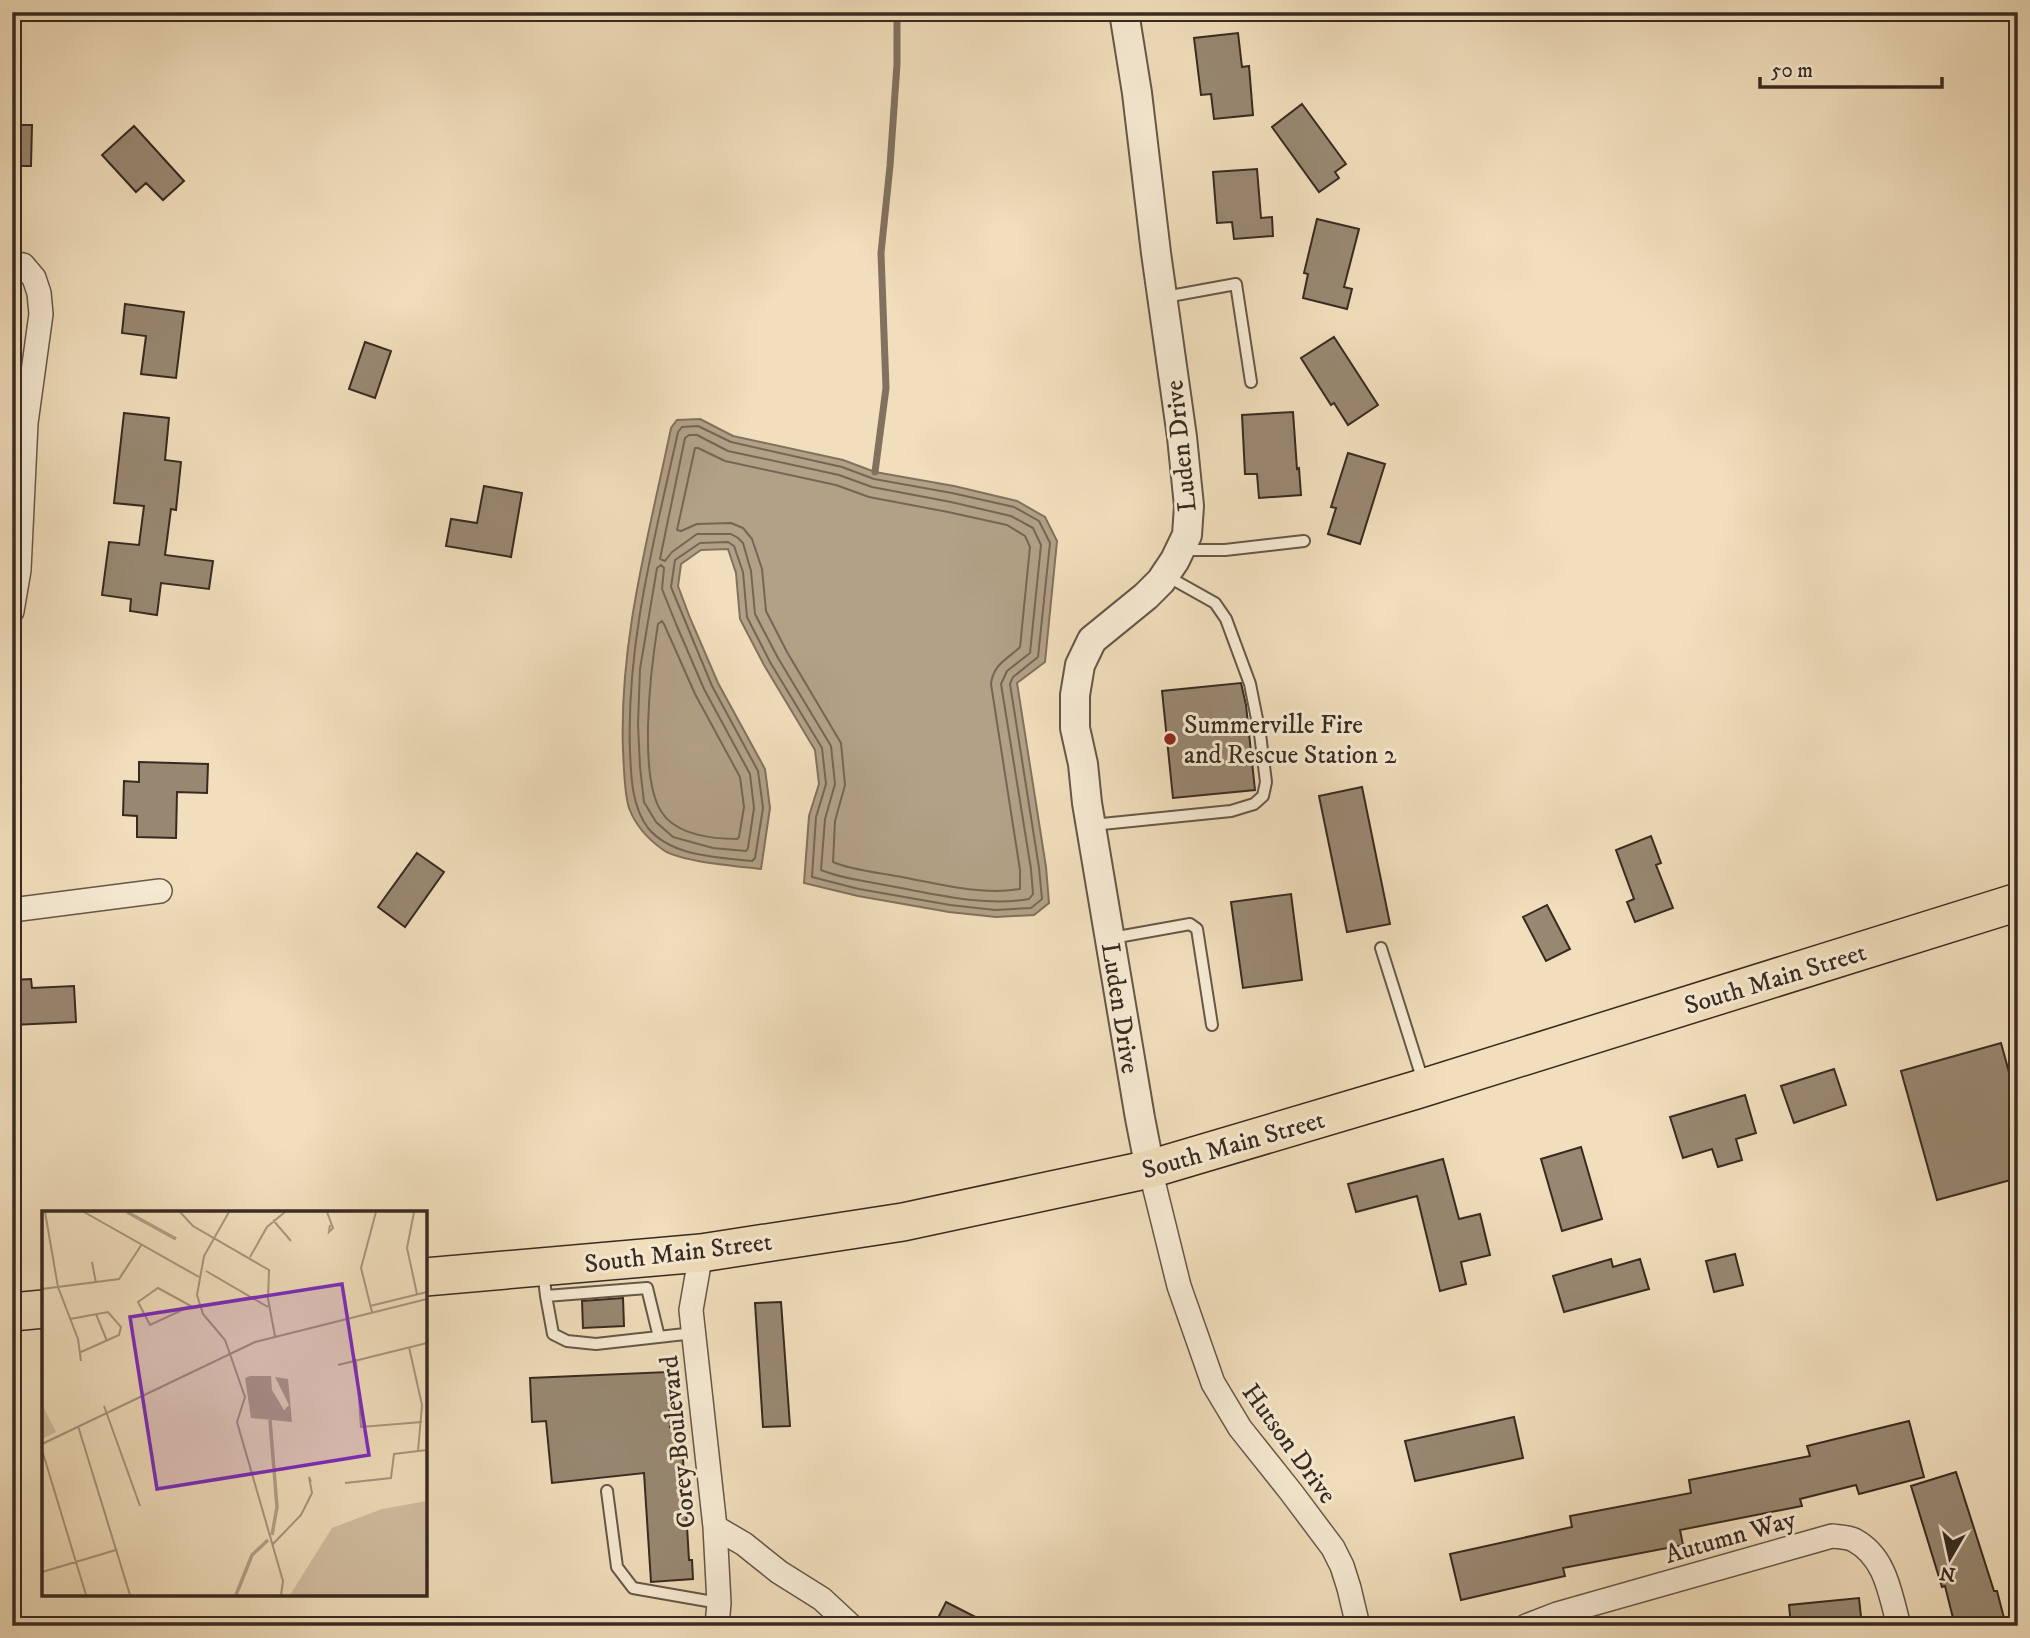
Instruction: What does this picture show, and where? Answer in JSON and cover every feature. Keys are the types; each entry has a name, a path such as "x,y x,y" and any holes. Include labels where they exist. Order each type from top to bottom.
{"main road":[{"name":"South Main Street","path":"427,1277 544,1281 645,1273 701,1253 903,1222 1150,1170 2018,902"},
{"path":"12,1312 42,1309"}],"street":[{"name":"Luden Drive","path":"1124,12 1182,437 1189,506 1187,536 1166,575 1146,596 1092,640 1080,665 1075,695 1075,728 1150,1170"},
{"path":"12,263 23,265 34,278 41,314 26,423 19,570 12,611"},
{"path":"12,910 160,891"},
{"name":"Hutson Drive","path":"1150,1170 1179,1286 1213,1383 1240,1428 1333,1548 1342,1566 1358,1626"},
{"name":"Corey Boulevard","path":"701,1253 691,1310 715,1527 719,1603 717,1626"},
{"path":"715,1527 822,1599 850,1626"},
{"name":"Autumn Way","path":"1526,1626 1832,1536 1852,1539 1880,1564 1899,1626"}],"lane":[{"path":"1162,298 1236,284 1251,382"},
{"path":"1180,550 1225,550 1304,541"},
{"path":"1091,825 1231,811 1254,804 1263,796 1266,782 1250,684 1226,619 1215,603 1166,575"},
{"path":"1110,939 1190,924 1197,929 1212,1025"},
{"path":"1381,948 1425,1087"},
{"path":"645,1273 659,1337"},
{"path":"544,1281 553,1334 566,1341 596,1344 694,1333"},
{"path":"607,1491 617,1567 634,1588 719,1603"}],"water":[{"path":"700,419 733,436 843,460 875,472 1017,501 1045,517 1057,541 1045,662 1017,683 1046,867 1049,903 1034,915 996,917 949,912 858,896 804,883 809,816 819,784 815,750 740,619 736,573 728,549 701,550 681,564 678,586 718,683 765,769 770,808 761,869 681,857 662,849 638,825 627,802 623,750 626,668 637,588 671,428 677,420"}],"building":[{"path":"1238,33 1242,67 1249,66 1253,115 1214,119 1211,94 1201,95 1194,38"},
{"path":"1302,104 1346,164 1335,172 1339,178 1319,192 1272,127"},
{"path":"12,125 32,125 31,166 12,166"},
{"path":"134,126 184,181 163,200 146,183 136,192 102,155"},
{"path":"1257,169 1261,218 1272,217 1273,236 1234,239 1232,222 1217,223 1213,172"},
{"path":"1317,219 1359,229 1344,287 1352,289 1347,309 1303,298 1308,274 1304,273"},
{"path":"125,304 184,312 176,378 141,374 146,336 122,333"},
{"path":"1334,337 1378,405 1348,425 1334,403 1331,405 1301,358"},
{"path":"365,342 391,351 375,398 349,389"},
{"path":"1293,412 1301,495 1259,498 1257,474 1245,474 1242,415"},
{"path":"124,413 169,418 165,460 181,462 176,510 171,509 165,555 213,561 209,589 161,583 157,615 130,611 131,599 102,595 109,542 139,545 144,506 114,503"},
{"path":"1348,453 1385,464 1360,544 1328,534 1336,508 1331,507"},
{"path":"484,486 522,493 511,557 446,546 451,519 477,523"},
{"path":"1241,683 1246,705 1255,790 1173,798 1162,691"},
{"path":"139,762 208,764 207,793 177,792 176,838 137,837 137,816 123,815 124,781 139,782"},
{"path":"1362,787 1390,924 1347,932 1319,796"},
{"path":"1651,836 1661,863 1656,865 1673,908 1635,922 1627,902 1634,899 1616,850"},
{"path":"417,853 444,872 405,927 378,907"},
{"path":"1291,894 1302,980 1243,988 1231,902"},
{"path":"1547,905 1570,949 1546,961 1523,917"},
{"path":"31,979 32,988 74,986 76,1022 12,1025 12,980"},
{"path":"2001,1043 2018,1105 2018,1178 1937,1200 1901,1071"},
{"path":"1834,1069 1846,1105 1794,1123 1781,1086"},
{"path":"1745,1095 1756,1133 1736,1139 1742,1160 1718,1167 1712,1149 1683,1158 1670,1117"},
{"path":"1581,1147 1602,1219 1562,1231 1541,1159"},
{"path":"1443,1159 1459,1219 1480,1214 1490,1255 1461,1262 1466,1284 1440,1291 1417,1196 1356,1212 1348,1184"},
{"path":"1735,1254 1743,1285 1714,1292 1706,1261"},
{"path":"1611,1259 1613,1267 1640,1259 1649,1289 1564,1312 1553,1276"},
{"path":"623,1298 624,1326 583,1328 582,1301"},
{"path":"781,1302 790,1426 763,1427 755,1303"},
{"path":"668,1372 670,1427 681,1426 689,1560 692,1560 693,1579 651,1582 644,1473 552,1483 546,1421 532,1422 530,1378"},
{"path":"1514,1417 1523,1458 1415,1481 1405,1441"},
{"path":"1909,1421 1924,1477 1859,1494 1856,1485 1800,1499 1802,1506 1680,1530 1683,1545 1563,1568 1565,1576 1461,1600 1450,1554 1572,1527 1570,1516 1691,1493 1689,1480 1810,1456 1807,1446"},
{"path":"1956,1472 1994,1591 1997,1591 2006,1626 1955,1626 1945,1586 1942,1587 1911,1486"},
{"path":"1859,1598 1862,1626 1791,1626 1789,1605"},
{"path":"946,1602 993,1626 934,1626"}],"waterway":[{"path":"875,472 886,388 881,253 897,64 897,12"}],"place":[{"name":"Summerville Fire and Rescue Station 2","path":"1170,739"}]}
